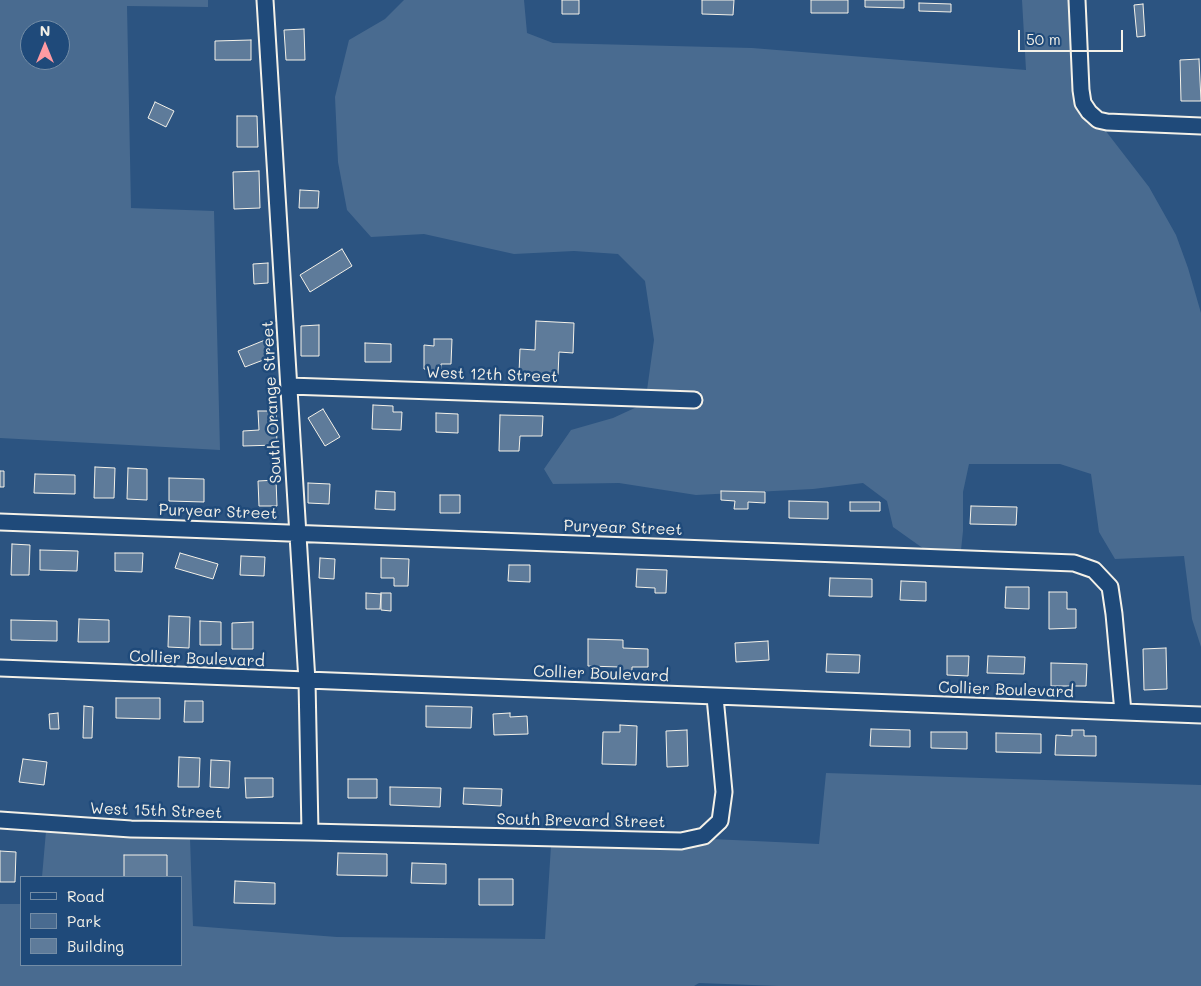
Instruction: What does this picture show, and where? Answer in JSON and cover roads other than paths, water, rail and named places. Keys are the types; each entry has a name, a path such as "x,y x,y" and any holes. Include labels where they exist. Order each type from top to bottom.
{"street":[{"name":"South Orange Street","path":"265,0 307,681 310,832"},
{"path":"1077,0 1081,90 1083,103 1089,112 1098,120 1107,122 1201,126"},
{"name":"West 12th Street","path":"289,386 694,400"},
{"name":"Puryear Street","path":"0,522 1074,563 1094,570 1110,587 1123,712"},
{"name":"Collier Boulevard","path":"0,668 1201,715"},
{"name":"South Brevard Street","path":"310,832 681,842 704,836 720,821 724,792 715,696"},
{"name":"West 15th Street","path":"0,820 131,829 310,832"}]}
